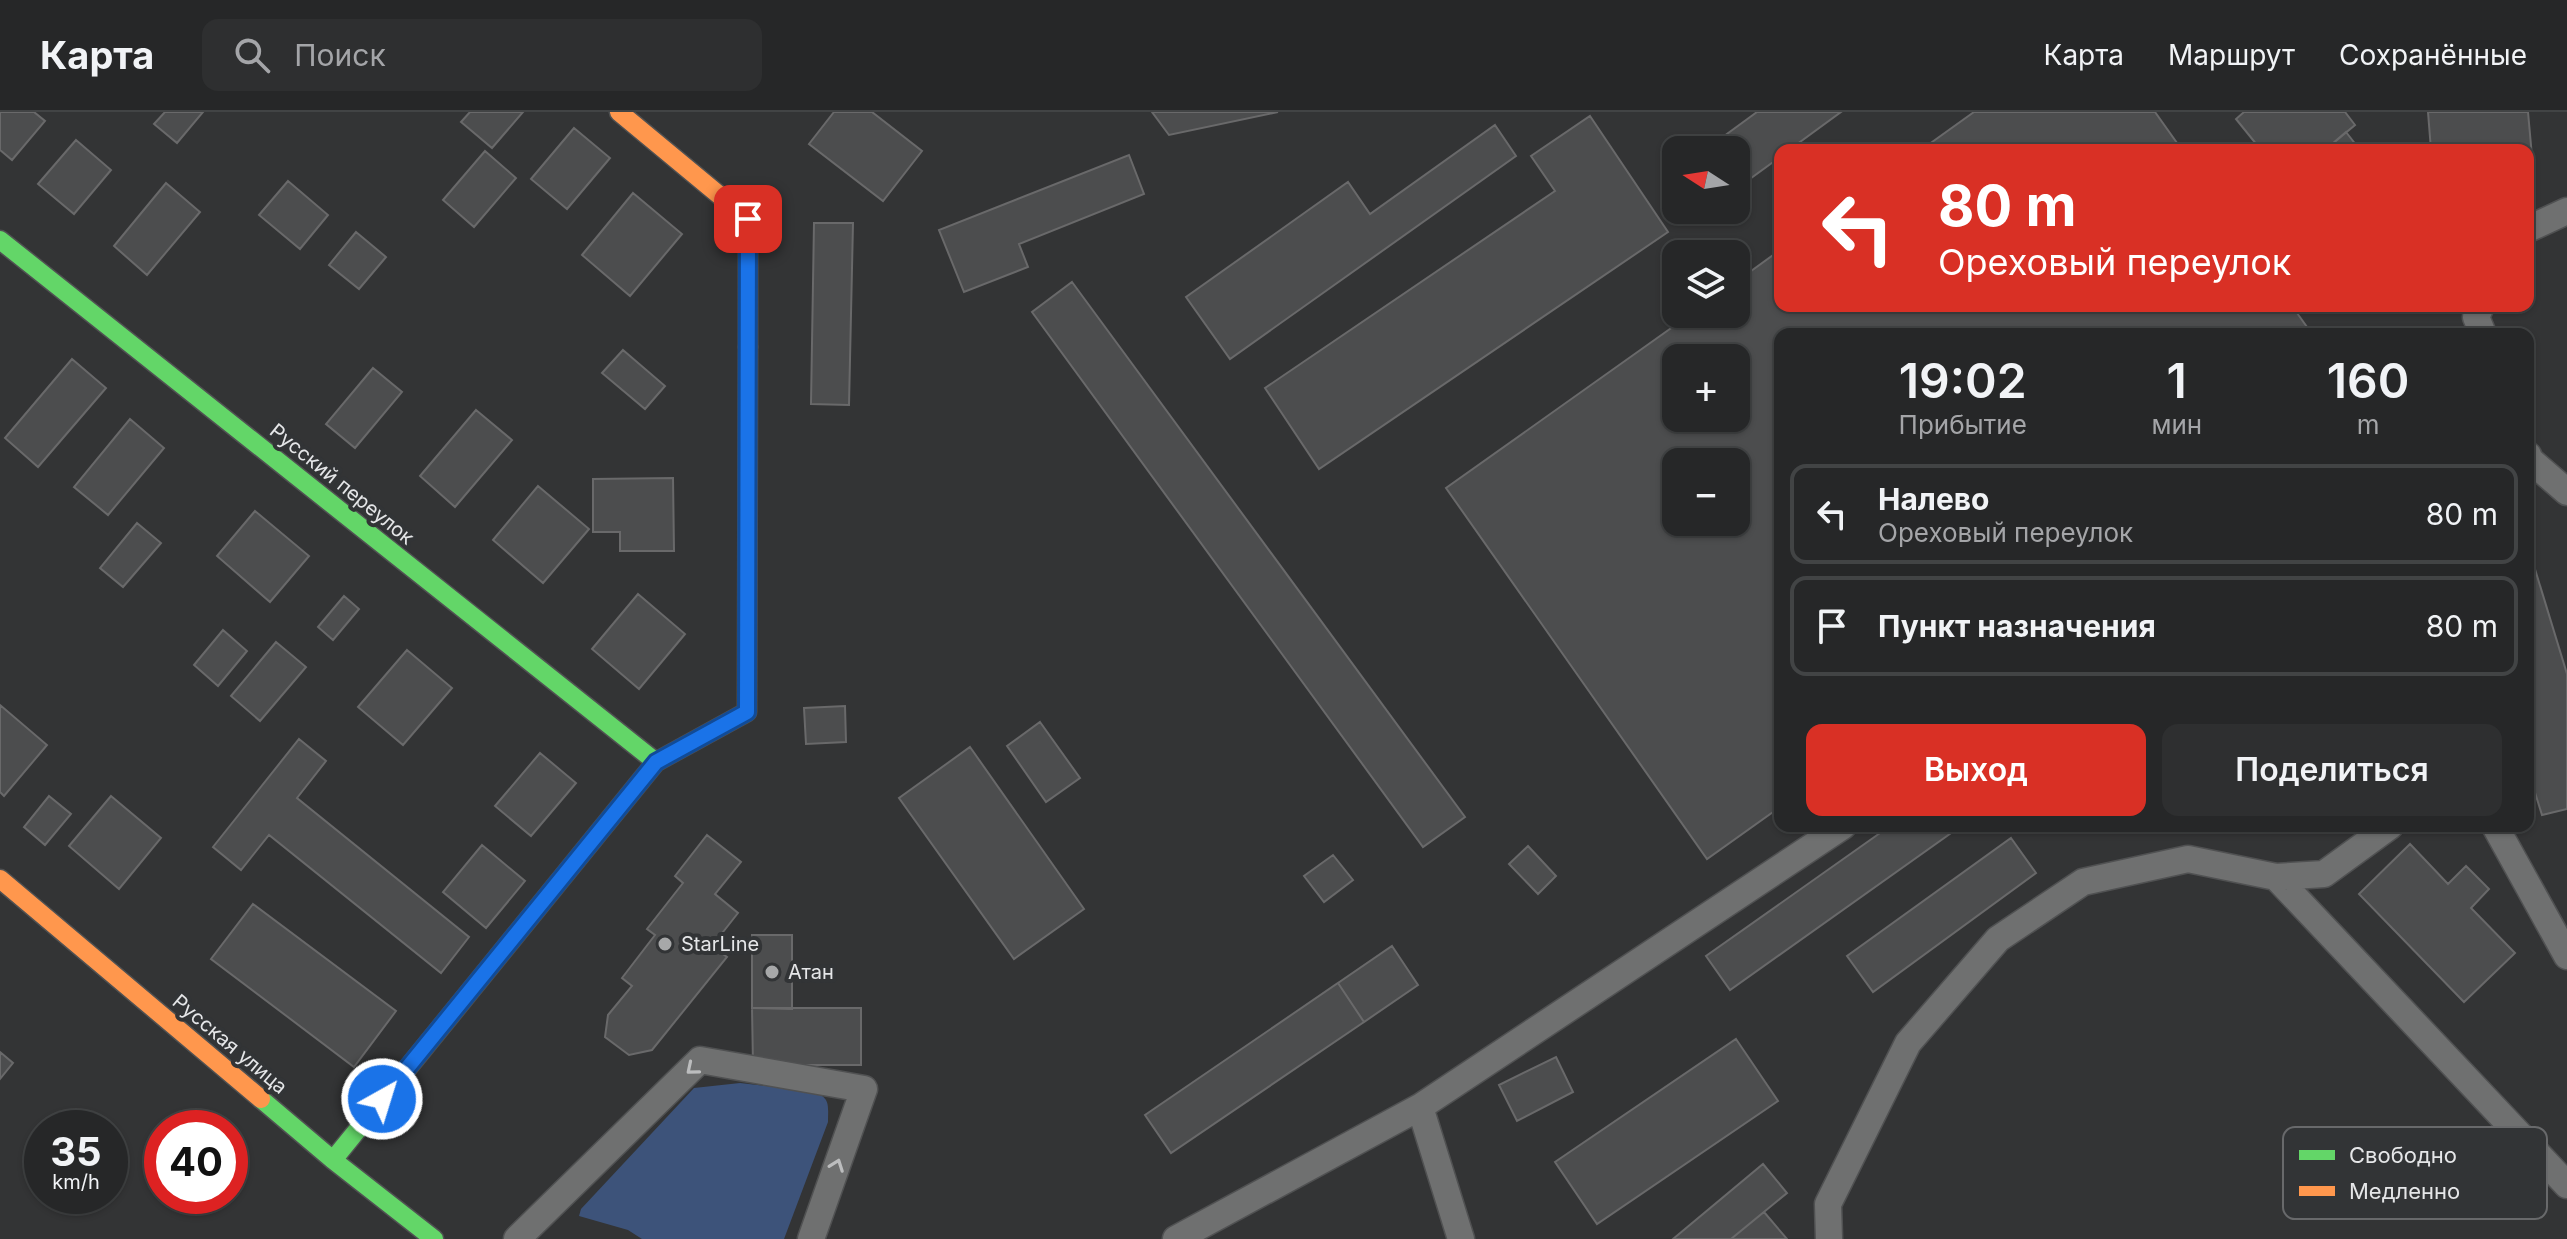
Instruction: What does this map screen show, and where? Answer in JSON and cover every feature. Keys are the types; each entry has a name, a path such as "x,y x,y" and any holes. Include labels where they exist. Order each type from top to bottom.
{"street":[{"path":"333,1160 656,762 747,712 748,219 619,112"},
{"name":"Русский переулок","path":"0,240 656,762"},
{"name":"Русская улица","path":"0,879 333,1160 434,1239"}],"lane":[{"path":"2534,226 2567,211"},
{"path":"2534,463 2567,492"},
{"path":"1176,1239 1420,1107 1834,832"},
{"path":"1829,1239 1828,1204 1908,1043 1998,939 2083,882 2188,859 2276,877 2324,874 2382,832"},
{"path":"2498,832 2567,956"},
{"path":"2276,877 2512,1127"},
{"path":"517,1239 700,1060 864,1089 811,1239"},
{"path":"1420,1107 1461,1239"},
{"path":"2547,1164 2567,1185"}],"shaded area":[{"path":"740,1083 812,1091 823,1096 827,1102 828,1122 784,1239 642,1239 628,1230 579,1216 581,1209 694,1088"}],"building":[{"path":"0,112 34,112 45,121 12,160 0,150"},
{"path":"165,112 203,112 177,143 154,124"},
{"path":"470,112 523,112 492,148 461,122"},
{"path":"834,112 872,112 922,151 883,201 809,144"},
{"path":"1152,112 1278,112 1169,135"},
{"path":"1757,112 1841,112 1797,144 1774,144 1774,161 1750,179 1750,136 1724,136"},
{"path":"1974,112 2155,112 2178,144 1929,144"},
{"path":"2244,112 2345,112 2355,125 2332,144 2256,144 2236,119"},
{"path":"2428,112 2528,112 2531,144 2431,144"},
{"path":"1590,116 1668,232 1319,469 1265,388 1555,191 1531,156"},
{"path":"1495,125 1516,156 1230,359 1186,297 1348,182 1370,214"},
{"path":"574,128 610,158 567,209 531,179"},
{"path":"2346,132 2355,144 2332,144"},
{"path":"76,140 111,170 74,214 38,184"},
{"path":"485,151 516,178 474,227 443,200"},
{"path":"1129,155 1144,194 1019,244 1028,267 964,292 939,230"},
{"path":"288,181 328,215 300,249 259,215"},
{"path":"166,183 200,212 147,275 114,246"},
{"path":"633,193 682,234 630,296 582,255"},
{"path":"814,223 853,223 849,405 811,404"},
{"path":"356,232 386,257 359,289 329,265"},
{"path":"1774,254 1774,312 2296,312 2308,328 1774,328 1774,811 1707,859 1446,488 1671,328 1750,328 1750,272"},
{"path":"1072,282 1465,817 1423,847 1032,312"},
{"path":"623,350 665,386 645,409 602,373"},
{"path":"72,359 106,388 38,467 5,438"},
{"path":"373,368 402,392 355,448 326,424"},
{"path":"476,410 512,440 455,507 420,476"},
{"path":"130,419 164,448 108,515 74,487"},
{"path":"673,478 674,551 620,551 620,532 593,532 593,479"},
{"path":"538,486 589,529 543,583 493,540"},
{"path":"255,511 309,556 270,602 217,556"},
{"path":"137,523 161,543 123,587 100,568"},
{"path":"2534,566 2567,674 2567,809 2542,815 2534,789"},
{"path":"638,594 685,634 639,689 592,649"},
{"path":"344,596 359,609 333,640 318,627"},
{"path":"223,630 247,651 218,686 194,665"},
{"path":"276,642 306,667 260,721 231,696"},
{"path":"407,650 452,688 403,745 358,707"},
{"path":"0,705 47,745 4,796 0,792"},
{"path":"845,706 846,742 806,744 804,708"},
{"path":"1040,722 1080,778 1046,802 1007,746"},
{"path":"299,739 326,761 297,798 469,937 441,973 269,835 241,870 213,847"},
{"path":"970,747 1084,909 1014,959 899,798"},
{"path":"540,753 576,783 531,836 495,806"},
{"path":"49,796 71,814 45,845 24,827"},
{"path":"111,796 161,838 119,889 69,846"},
{"path":"1882,832 1953,832 1730,990 1706,956"},
{"path":"707,835 741,862 715,894 738,913 712,946 727,957 652,1050 629,1055 605,1037 608,1015 632,986 622,978 655,935 647,929 683,883 675,876"},
{"path":"2011,838 2036,873 1873,992 1847,956"},
{"path":"2410,844 2448,884 2466,866 2489,889 2471,908 2515,953 2464,1002 2359,894"},
{"path":"482,845 525,881 486,928 443,892"},
{"path":"1528,846 1556,876 1538,894 1509,864"},
{"path":"1333,855 1353,880 1324,902 1304,876"},
{"path":"253,904 396,1011 354,1067 211,959"},
{"name":"Атан","path":"752,935 792,935 792,1009 752,1008"},
{"path":"1392,946 1418,985 1364,1022 1338,983"},
{"path":"1338,983 1364,1022 1171,1153 1145,1115"},
{"path":"752,1008 861,1008 861,1065 753,1065"},
{"path":"1736,1039 1778,1101 1597,1224 1555,1162"},
{"path":"0,1052 13,1063 0,1079"},
{"path":"1556,1057 1573,1092 1517,1121 1499,1085"},
{"path":"1763,1164 1787,1193 1731,1239 1673,1239"},
{"path":"1764,1212 1787,1239 1731,1239"}],"traffic: fast":[{"path":"0,240 656,762"},
{"path":"333,1160 656,762 747,712 748,347"},
{"path":"261,1099 434,1239"}],"traffic: slow":[{"path":"619,112 748,219 748,347"},
{"path":"0,879 261,1099"}],"place":[{"name":"StarLine","path":"665,944"},
{"name":"Атан","path":"772,972"}],"route":[{"path":"382,1099 656,762 747,712 748,219"}]}
